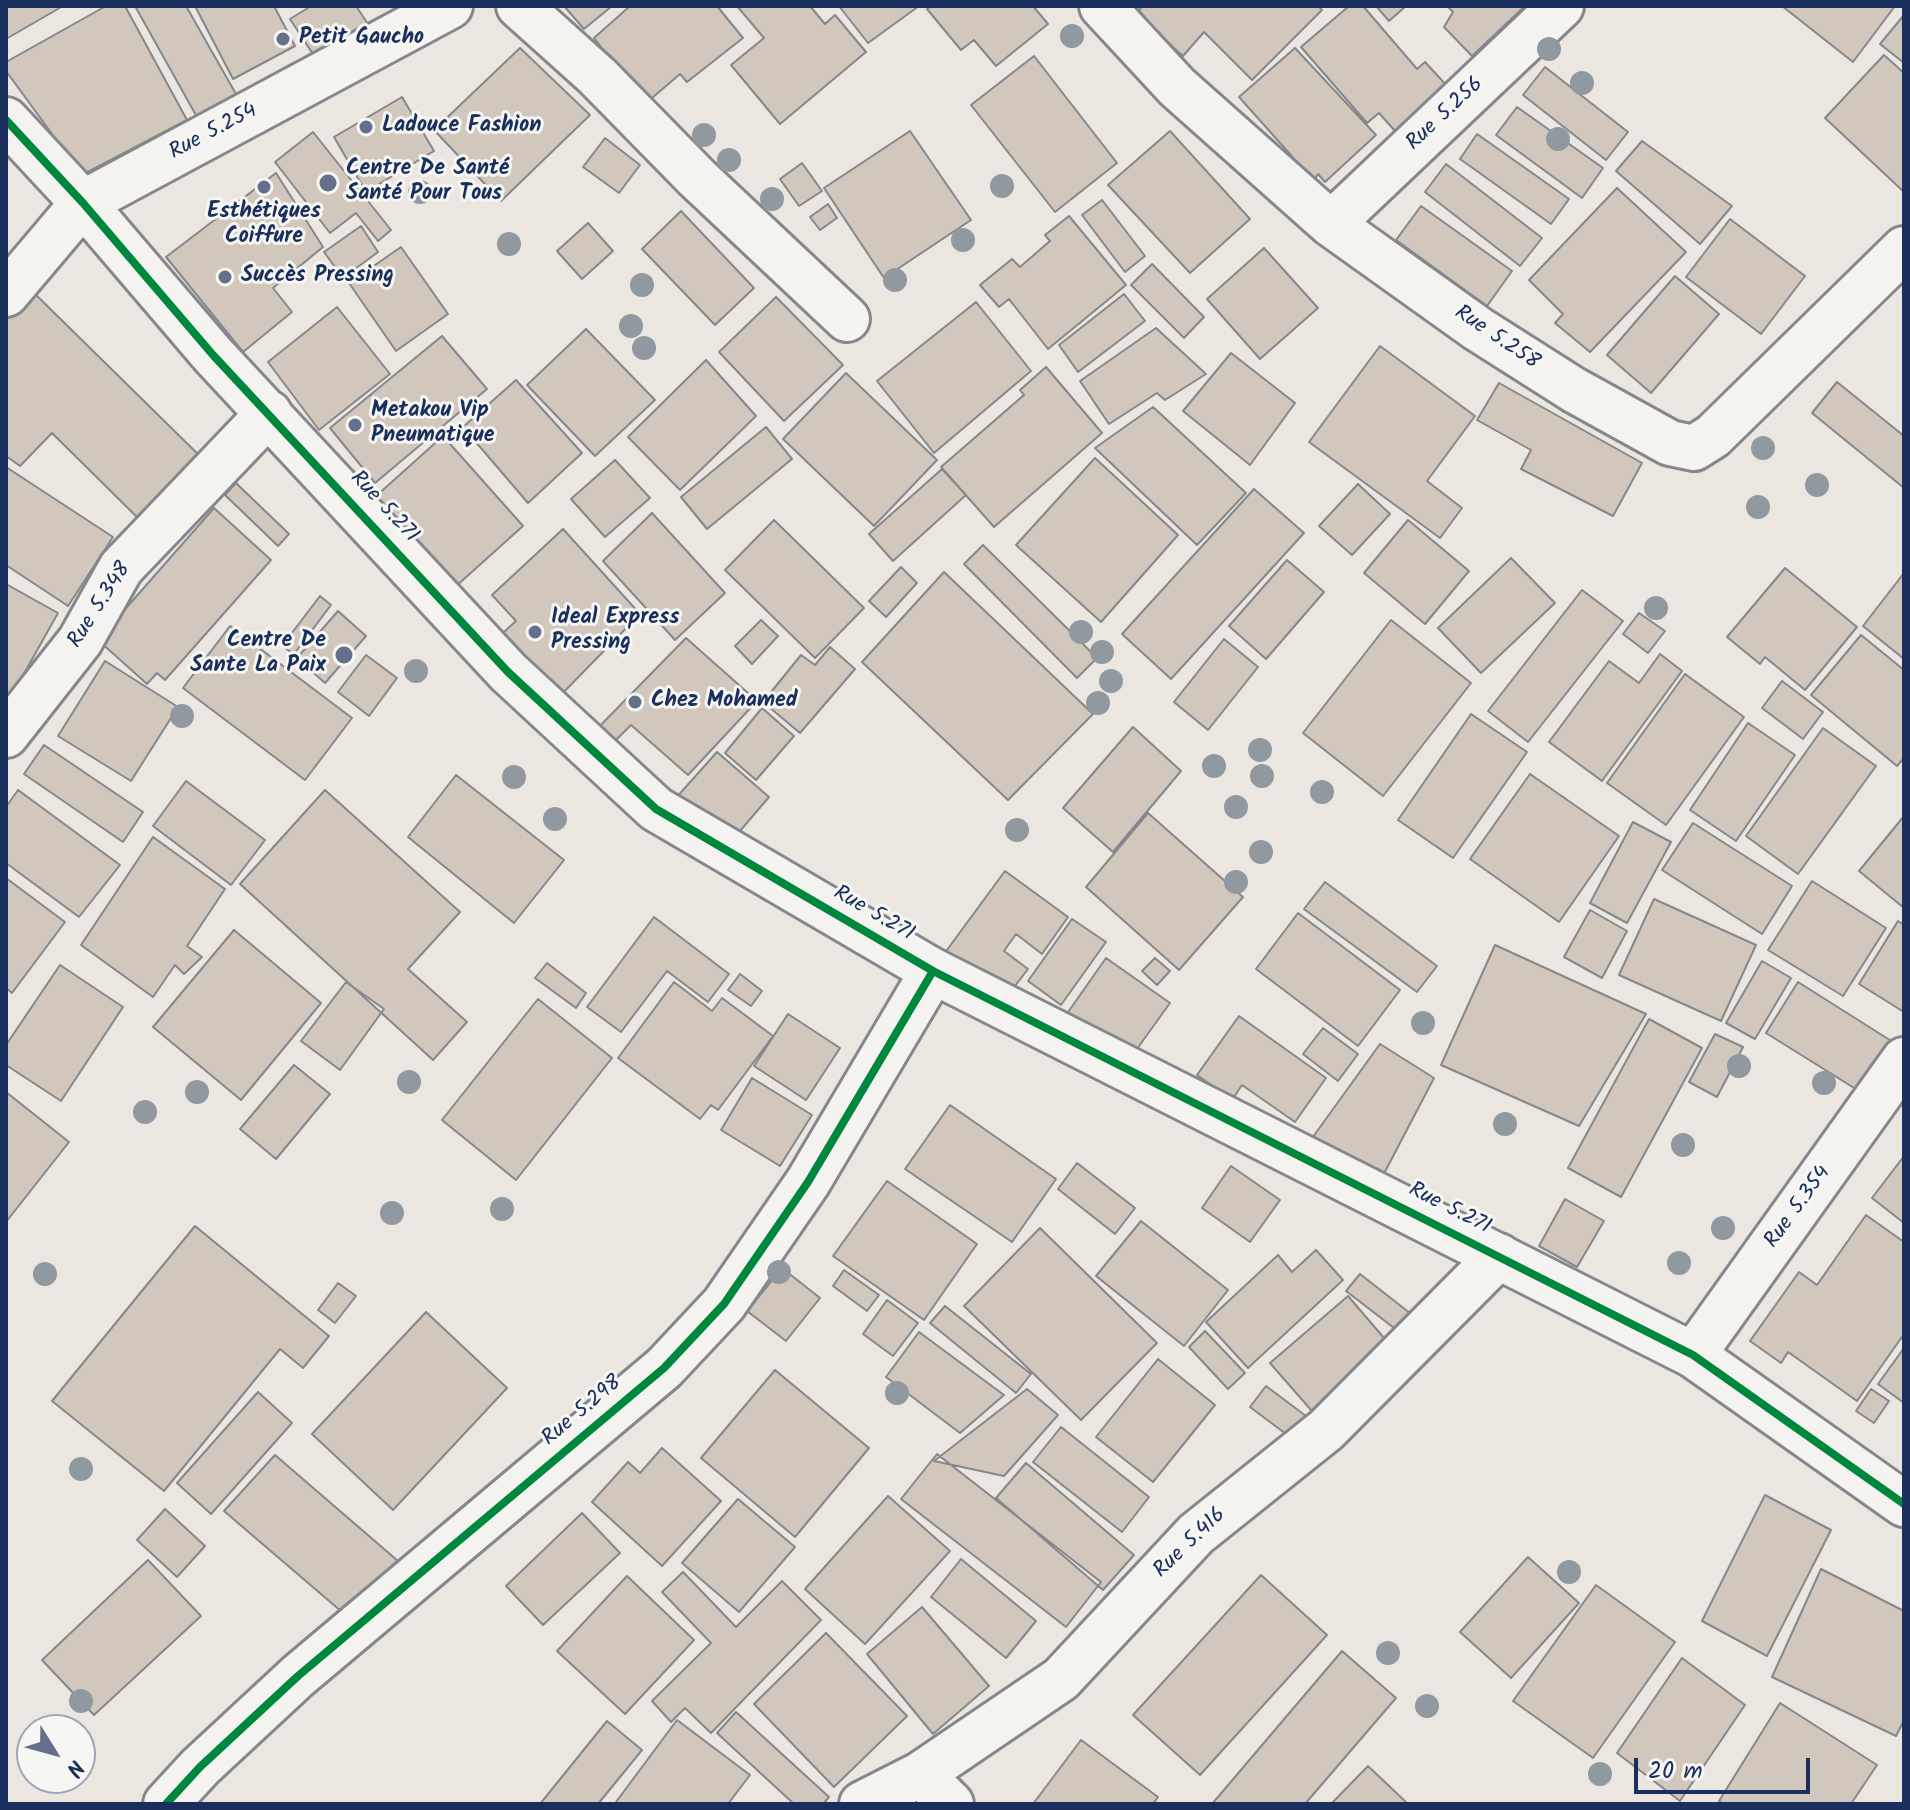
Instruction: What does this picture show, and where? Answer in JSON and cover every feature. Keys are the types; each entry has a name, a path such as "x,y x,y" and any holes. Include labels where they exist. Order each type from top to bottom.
{"street":[{"name":"Rue 5.254","path":"6,294 83,203 450,6"},
{"path":"519,6 597,76 697,178 847,319"},
{"name":"Rue 5.258","path":"1102,6 1177,87 1331,224 1478,329 1574,390 1659,438 1694,448 1713,436 1904,249"},
{"name":"Rue 5.256","path":"1331,224 1561,6"},
{"name":"Rue 5.271","path":"6,120 83,203 213,355 508,672 656,809 933,971 1693,1355 1904,1504"},
{"name":"Rue 5.348","path":"6,735 80,641 121,568 269,413"},
{"name":"Rue 5.298","path":"166,1804 200,1767 298,1676 664,1368 724,1304 808,1182 933,971"},
{"name":"Rue 5.354","path":"1693,1355 1904,1060"},
{"name":"Rue 5.416","path":"862,1804 936,1789 1061,1679 1196,1534 1326,1430 1499,1256"}],"building":[{"path":"6,6 63,6 6,39"},
{"path":"106,6 125,6 187,120 82,175 6,71 6,62"},
{"path":"135,6 186,6 236,94 197,117"},
{"path":"195,6 274,6 295,46 233,79"},
{"path":"311,6 356,6 374,33 322,68 290,19"},
{"path":"564,6 612,6 584,29"},
{"path":"630,6 717,6 743,38 687,82 680,74 645,104 594,38"},
{"path":"737,6 810,6 825,24 835,15 866,52 780,124 731,65 764,38"},
{"path":"839,6 919,6 868,43"},
{"path":"931,6 1033,6 1048,24 996,66 974,40 961,50 927,9"},
{"path":"1143,6 1318,6 1322,10 1252,80 1204,32 1183,56 1135,14"},
{"path":"1349,6 1363,6 1417,69 1425,62 1448,87 1395,131 1379,113 1367,123 1301,47"},
{"path":"1376,6 1406,6 1389,21"},
{"path":"1447,6 1525,6 1472,56 1444,27 1453,12"},
{"path":"1782,6 1895,6 1853,62"},
{"path":"1904,15 1904,63 1880,44"},
{"path":"520,48 590,115 501,201 434,130"},
{"path":"1295,48 1376,135 1325,182 1318,174 1314,181 1239,97"},
{"path":"1884,55 1904,73 1904,192 1825,118"},
{"path":"1034,56 1117,163 1055,212 971,105"},
{"path":"1545,67 1628,132 1606,160 1523,95"},
{"path":"402,97 434,151 366,192 334,137"},
{"path":"1517,107 1603,168 1582,198 1496,135"},
{"path":"910,131 971,220 884,278 824,188"},
{"path":"1170,131 1250,219 1190,273 1108,185"},
{"path":"313,132 391,230 378,241 356,213 330,233 275,162"},
{"path":"1477,134 1569,199 1551,224 1460,159"},
{"path":"605,138 640,165 619,193 583,167"},
{"path":"1642,141 1732,206 1700,244 1616,171"},
{"path":"802,163 822,191 799,206 780,179"},
{"path":"1446,164 1542,238 1520,266 1425,192"},
{"path":"276,173 323,247 273,288 292,312 243,352 166,257"},
{"path":"1617,188 1686,252 1590,352 1555,323 1563,314 1529,280"},
{"path":"1102,200 1145,256 1125,272 1082,215"},
{"path":"828,204 837,218 820,230 810,217"},
{"path":"1421,206 1512,271 1487,306 1396,240"},
{"path":"681,211 754,288 715,325 642,249"},
{"path":"1069,216 1126,285 1048,349 1009,299 999,307 980,285 1012,259 1020,267 1050,241 1045,235"},
{"path":"1730,219 1805,276 1761,334 1686,277"},
{"path":"588,223 613,251 582,279 557,251"},
{"path":"361,226 378,252 343,278 324,252"},
{"path":"401,247 448,314 396,351 349,283"},
{"path":"1264,248 1318,308 1260,359 1207,299"},
{"path":"1152,264 1204,317 1184,338 1131,285"},
{"path":"1675,276 1719,314 1651,393 1607,355"},
{"path":"32,291 207,463 146,526 52,433 20,466 6,456 6,312"},
{"path":"1124,294 1145,321 1078,372 1059,345"},
{"path":"776,297 843,365 784,421 719,352"},
{"path":"976,302 1031,371 934,453 877,381"},
{"path":"337,307 390,374 319,430 268,362"},
{"path":"1156,328 1206,374 1165,400 1157,393 1109,424 1080,381"},
{"path":"586,329 655,400 595,456 527,385"},
{"path":"442,336 487,389 375,483 330,428"},
{"path":"1380,346 1475,416 1427,481 1462,508 1440,538 1309,442"},
{"path":"1231,353 1295,403 1250,465 1183,411"},
{"path":"706,360 756,416 680,490 628,437"},
{"path":"1046,367 1102,433 994,527 941,467 1024,395 1020,390"},
{"path":"846,373 937,460 874,526 783,439"},
{"path":"516,380 582,453 528,503 463,427"},
{"path":"1837,382 1904,436 1904,488 1812,413"},
{"path":"1499,383 1642,463 1613,516 1521,469 1531,450 1477,420"},
{"path":"1153,407 1246,493 1197,545 1095,448"},
{"path":"766,427 792,459 707,529 681,497"},
{"path":"443,436 523,526 454,588 374,498"},
{"path":"1095,458 1178,535 1101,622 1016,545"},
{"path":"615,460 650,498 605,537 571,499"},
{"path":"6,467 113,537 68,606 6,565"},
{"path":"942,469 966,495 893,561 869,534"},
{"path":"236,483 289,534 278,546 225,495"},
{"path":"1358,484 1390,514 1352,555 1319,526"},
{"path":"1254,489 1304,533 1171,679 1122,634"},
{"path":"214,508 271,560 165,680 157,673 147,684 98,640"},
{"path":"652,513 725,593 675,640 603,561"},
{"path":"774,520 864,608 815,658 725,570"},
{"path":"1408,520 1469,571 1425,624 1364,573"},
{"path":"563,529 640,614 555,701 493,642 516,621 492,595"},
{"path":"983,545 1097,658 1077,678 964,564"},
{"path":"1511,558 1555,603 1481,673 1438,628"},
{"path":"1287,560 1324,592 1266,659 1229,626"},
{"path":"901,567 917,583 886,617 869,601"},
{"path":"1785,568 1857,627 1805,690 1765,657 1760,664 1727,637"},
{"path":"944,572 1093,714 1008,800 862,662"},
{"path":"1904,573 1904,659 1863,626"},
{"path":"6,584 58,613 12,695 6,692"},
{"path":"1582,590 1623,621 1528,742 1488,711"},
{"path":"320,596 331,605 294,654 282,646"},
{"path":"338,611 366,636 325,683 297,658"},
{"path":"1639,613 1665,631 1648,653 1623,634"},
{"path":"761,620 778,636 752,664 735,646"},
{"path":"1391,620 1471,683 1383,796 1303,733"},
{"path":"230,626 352,718 305,780 183,688"},
{"path":"1861,635 1904,670 1904,758 1897,766 1811,695"},
{"path":"686,638 757,701 688,775 631,725 607,749 592,734"},
{"path":"1224,639 1258,667 1208,730 1174,702"},
{"path":"830,647 855,669 800,733 763,702 801,655 815,665"},
{"path":"1660,654 1682,671 1602,781 1549,742 1609,661 1639,683"},
{"path":"366,655 397,678 369,716 338,692"},
{"path":"105,661 178,707 131,781 58,736"},
{"path":"1685,674 1744,717 1666,825 1607,783"},
{"path":"1782,681 1823,712 1803,739 1762,708"},
{"path":"762,708 794,736 756,780 725,753"},
{"path":"1471,714 1527,752 1453,858 1398,820"},
{"path":"1748,723 1795,755 1736,841 1690,810"},
{"path":"1133,727 1181,771 1113,852 1063,808"},
{"path":"1823,728 1876,766 1798,874 1746,836"},
{"path":"44,745 143,812 123,842 24,774"},
{"path":"717,752 769,797 728,845 675,799"},
{"path":"1530,774 1619,836 1559,922 1470,859"},
{"path":"456,775 564,860 514,923 408,837"},
{"path":"186,781 265,840 231,885 153,826"},
{"path":"18,790 120,865 79,917 6,863 6,807"},
{"path":"325,790 460,912 408,969 467,1022 433,1060 240,884"},
{"path":"1148,813 1243,897 1179,970 1086,887"},
{"path":"1904,816 1904,908 1859,871"},
{"path":"1633,822 1671,842 1627,923 1590,903"},
{"path":"1693,823 1792,886 1762,934 1662,870"},
{"path":"153,837 225,889 187,946 202,957 184,974 175,965 153,997 81,945"},
{"path":"1005,871 1068,917 1042,954 1016,934 1004,951 1028,969 1005,999 944,954"},
{"path":"6,878 65,922 12,993 6,988"},
{"path":"1812,881 1886,928 1843,996 1768,950"},
{"path":"1325,882 1437,966 1417,992 1304,909"},
{"path":"1654,899 1756,945 1721,1021 1619,975"},
{"path":"1590,910 1627,931 1602,978 1564,957"},
{"path":"1298,913 1400,990 1358,1046 1256,969"},
{"path":"654,917 729,974 708,1002 667,971 621,1032 587,1007"},
{"path":"1072,919 1106,942 1061,1005 1028,981"},
{"path":"1898,921 1904,925 1904,1012 1859,984"},
{"path":"234,930 321,1003 241,1100 153,1027"},
{"path":"1495,945 1646,1014 1579,1126 1441,1065"},
{"path":"1106,958 1170,1003 1129,1060 1066,1015"},
{"path":"1155,958 1170,971 1157,985 1142,971"},
{"path":"1762,961 1791,978 1755,1039 1726,1023"},
{"path":"547,963 586,993 576,1008 535,978"},
{"path":"60,965 123,1007 61,1101 6,1065 6,1045"},
{"path":"740,974 762,991 751,1006 728,990"},
{"path":"346,982 384,1009 340,1070 301,1041"},
{"path":"674,982 712,1011 722,998 773,1036 718,1110 711,1105 700,1119 618,1058"},
{"path":"1798,982 1904,1049 1875,1101 1766,1033"},
{"path":"538,999 612,1058 516,1180 442,1120"},
{"path":"788,1014 840,1048 806,1100 754,1066"},
{"path":"1239,1016 1326,1078 1295,1122 1242,1085 1232,1100 1197,1075"},
{"path":"1649,1019 1702,1048 1621,1197 1568,1168"},
{"path":"1323,1028 1358,1054 1338,1081 1303,1054"},
{"path":"1715,1034 1743,1047 1717,1097 1689,1082"},
{"path":"1380,1044 1434,1078 1378,1185 1310,1141"},
{"path":"294,1065 330,1094 276,1159 240,1129"},
{"path":"752,1078 812,1115 780,1166 721,1130"},
{"path":"6,1092 69,1142 6,1222"},
{"path":"950,1105 1056,1179 1012,1242 905,1169"},
{"path":"1904,1156 1904,1223 1872,1198"},
{"path":"1077,1163 1135,1208 1115,1234 1058,1189"},
{"path":"1231,1166 1280,1200 1250,1242 1202,1208"},
{"path":"887,1181 977,1244 924,1320 833,1256"},
{"path":"1565,1199 1604,1221 1577,1267 1539,1246"},
{"path":"1866,1215 1904,1242 1904,1334 1857,1401 1788,1352 1781,1363 1750,1341 1799,1272 1817,1285"},
{"path":"1141,1221 1228,1290 1184,1346 1096,1276"},
{"path":"195,1226 329,1336 303,1368 280,1349 164,1491 52,1401"},
{"path":"1040,1228 1157,1343 1081,1420 964,1306"},
{"path":"1316,1250 1343,1280 1248,1368 1206,1322 1278,1255 1292,1272"},
{"path":"782,1268 820,1298 786,1341 747,1311"},
{"path":"844,1270 879,1295 867,1311 833,1286"},
{"path":"1360,1274 1420,1321 1407,1338 1346,1291"},
{"path":"338,1283 356,1296 335,1323 318,1310"},
{"path":"1348,1296 1396,1352 1318,1418 1270,1363"},
{"path":"887,1300 918,1323 893,1356 863,1334"},
{"path":"945,1306 1031,1374 1016,1393 930,1323"},
{"path":"426,1312 507,1388 393,1510 312,1434"},
{"path":"1205,1331 1245,1373 1228,1389 1189,1347"},
{"path":"919,1332 1004,1395 960,1433 886,1377"},
{"path":"1904,1348 1904,1403 1878,1384"},
{"path":"1158,1359 1215,1405 1153,1482 1096,1437"},
{"path":"775,1370 869,1448 795,1537 701,1458"},
{"path":"1266,1386 1314,1422 1298,1443 1250,1407"},
{"path":"1027,1389 1058,1415 1004,1476 934,1461"},
{"path":"1871,1389 1889,1401 1874,1423 1856,1411"},
{"path":"258,1392 292,1423 211,1514 177,1483"},
{"path":"1061,1427 1149,1497 1122,1532 1033,1462"},
{"path":"662,1448 721,1501 662,1566 592,1502 628,1462 640,1473"},
{"path":"937,1454 1101,1582 1066,1627 901,1499"},
{"path":"275,1455 398,1561 349,1618 224,1511"},
{"path":"1026,1463 1134,1555 1103,1590 996,1498"},
{"path":"1765,1495 1831,1530 1767,1656 1702,1621"},
{"path":"888,1496 950,1551 865,1644 805,1589"},
{"path":"738,1499 795,1547 739,1612 682,1563"},
{"path":"165,1509 205,1546 177,1577 137,1540"},
{"path":"582,1513 620,1553 543,1625 506,1586"},
{"path":"1528,1557 1579,1603 1511,1678 1460,1632"},
{"path":"961,1559 1036,1621 1006,1658 931,1597"},
{"path":"148,1560 201,1616 95,1714 42,1660"},
{"path":"1821,1569 1904,1611 1904,1720 1896,1736 1772,1677"},
{"path":"683,1572 736,1627 782,1581 821,1620 711,1733 685,1708 671,1722 652,1701 711,1643 662,1592"},
{"path":"1261,1575 1327,1635 1200,1775 1133,1715"},
{"path":"627,1576 694,1640 625,1714 557,1651"},
{"path":"1596,1585 1675,1642 1593,1758 1513,1701"},
{"path":"922,1607 989,1686 933,1734 867,1654"},
{"path":"826,1633 907,1716 834,1787 754,1704"},
{"path":"1342,1651 1396,1698 1305,1804 1212,1804"},
{"path":"1682,1658 1745,1705 1680,1801 1617,1753"},
{"path":"1780,1703 1877,1765 1851,1804 1723,1804 1719,1801"},
{"path":"736,1712 829,1797 823,1804 794,1804 717,1733"},
{"path":"677,1720 750,1775 728,1804 616,1802"},
{"path":"607,1721 642,1750 598,1804 540,1804"},
{"path":"1081,1740 1158,1797 1153,1804 1033,1804"},
{"path":"1368,1766 1408,1804 1331,1804"}],"cycle path":[{"path":"6,120 83,203 213,355 508,672 656,809 933,971 1693,1355 1904,1504"},
{"path":"166,1804 200,1767 298,1676 664,1368 724,1304 808,1182 933,971"}],"place":[{"name":"Petit Gaucho","path":"283,39"},
{"name":"Ladouce Fashion","path":"366,127"},
{"name":"Centre De Santé Santé Pour Tous","path":"328,183"},
{"name":"Esthétiques Coiffure","path":"264,187"},
{"name":"Succès Pressing","path":"225,277"},
{"name":"Metakou Vip Pneumatique","path":"355,425"},
{"name":"Ideal Express Pressing","path":"535,632"},
{"name":"Centre De Sante La Paix","path":"344,655"},
{"name":"Chez Mohamed","path":"635,702"}]}
